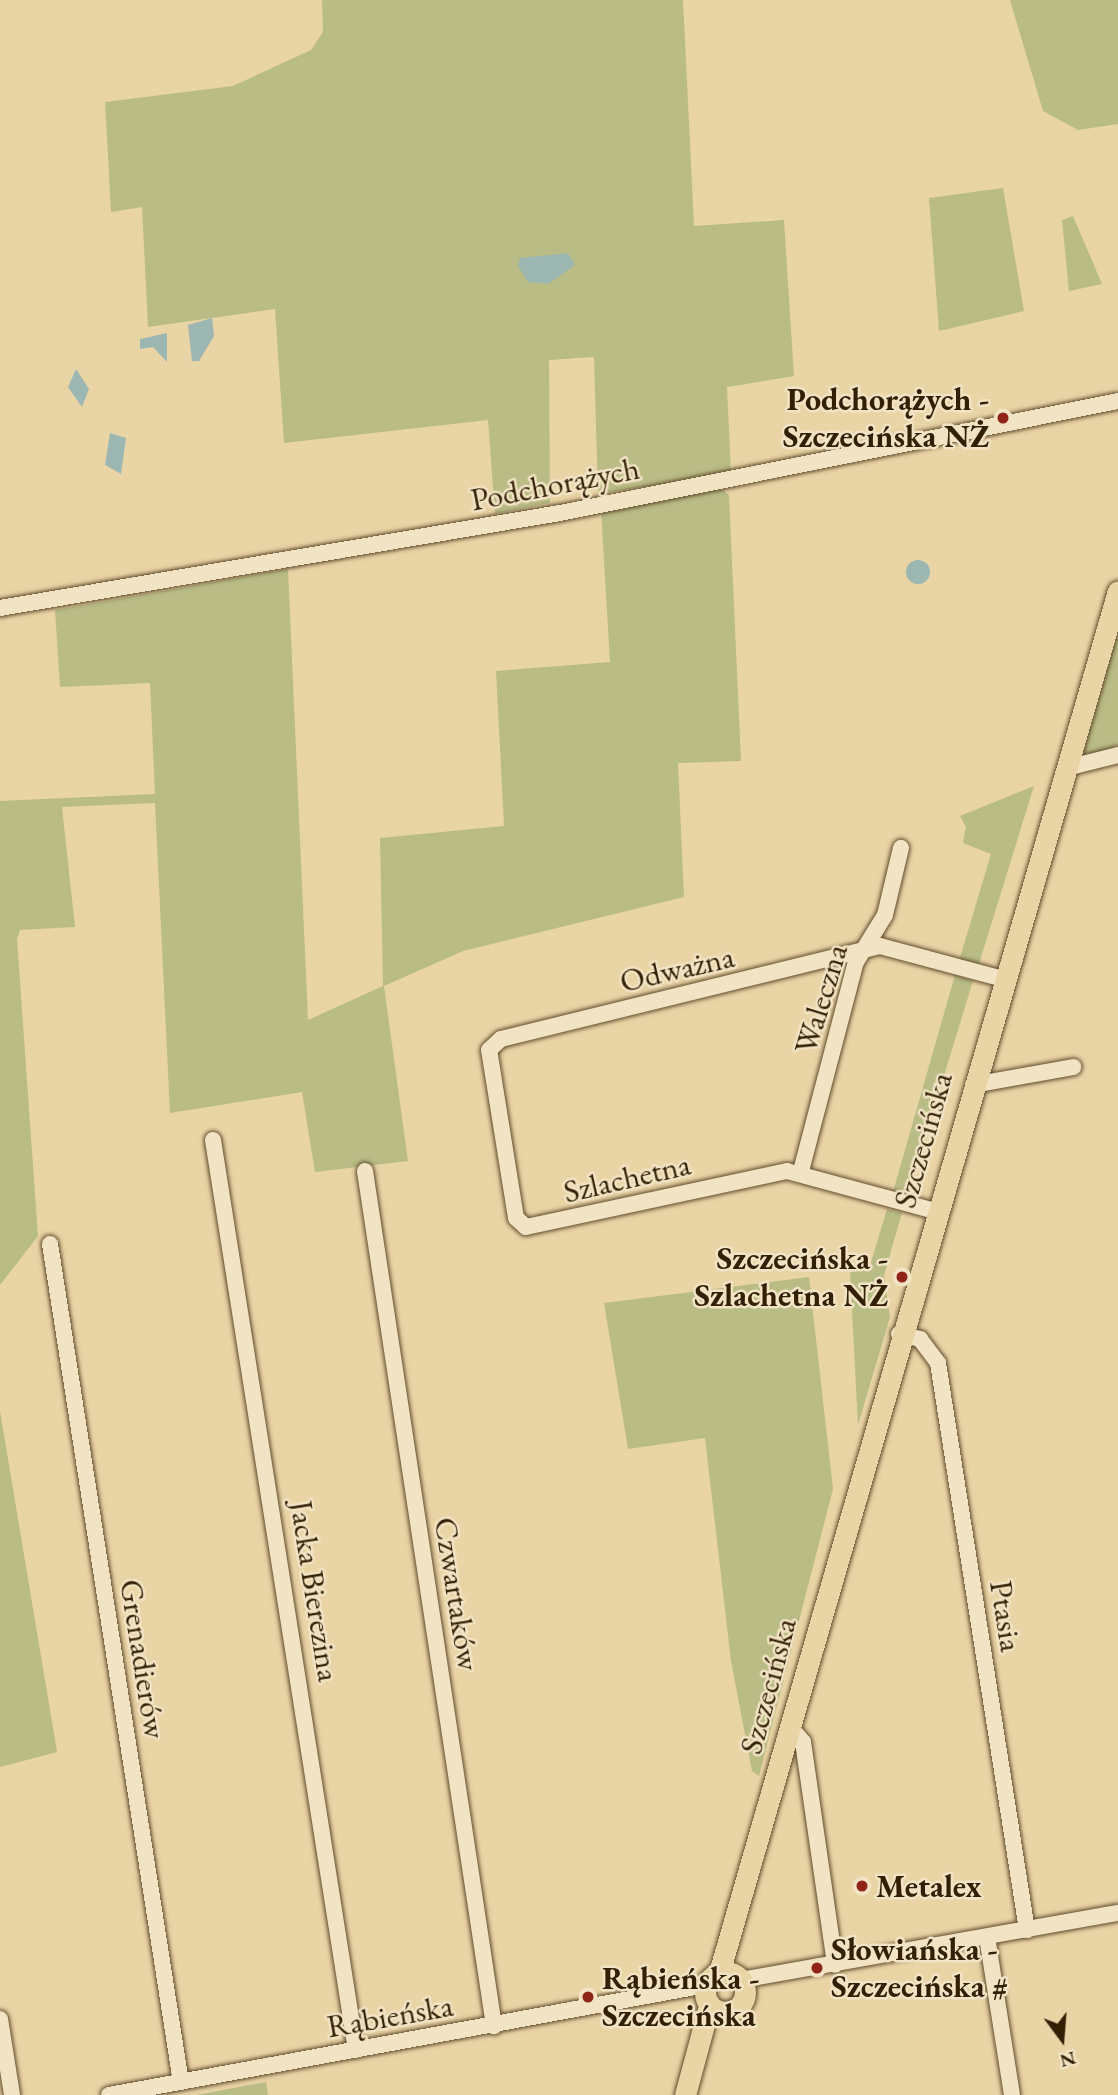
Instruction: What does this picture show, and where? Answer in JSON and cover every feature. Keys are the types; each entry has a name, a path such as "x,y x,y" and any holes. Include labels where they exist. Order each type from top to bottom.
{"main road":[{"name":"Szczecińska","path":"685,2095 724,1988 790,1727 899,1334 1118,590"}],"street":[{"name":"Podchorążych","path":"0,608 546,515 1118,401"},
{"path":"1066,768 1118,755"},
{"name":"Waleczna","path":"801,1171 865,950 885,915 901,848"},
{"path":"865,950 887,947 1003,979"},
{"name":"Odważna","path":"501,1038 865,950"},
{"name":"Szlachetna","path":"501,1038 489,1050 519,1225 535,1228 801,1171 935,1211"},
{"path":"973,1085 1073,1068"},
{"name":"Jacka Bierezina","path":"213,1140 356,2050"},
{"name":"Czwartaków","path":"365,1171 494,2026"},
{"name":"Grenadierów","path":"50,1244 181,2082"},
{"name":"Ptasia","path":"899,1334 920,1339 938,1363 1027,1930"},
{"path":"790,1727 803,1742 835,1965"},
{"name":"Rąbieńska","path":"115,2094 681,1992 724,1988 1118,1913"},
{"path":"987,1937 1012,2095"},
{"path":"0,2019 12,2095"}],"green space":[{"path":"322,0 683,0 694,226 784,220 794,376 727,387 731,473 598,494 594,357 549,360 550,503 495,514 488,420 284,443 275,309 148,327 142,207 111,212 105,102 233,86 311,50 323,32"},
{"path":"1010,0 1118,0 1118,124 1078,130 1043,111"},
{"path":"1003,188 1024,311 939,331 929,198"},
{"path":"1073,216 1102,284 1069,291 1062,220"},
{"path":"719,487 729,495 741,761 678,763 684,897 463,951 384,986 408,1161 315,1172 302,1092 170,1113 155,803 62,807 75,927 20,930 17,939 38,1236 0,1285 0,801 155,794 150,683 60,687 55,610 288,569 308,1020 383,986 380,838 504,826 496,671 610,662 601,510"},
{"path":"1118,632 1118,745 1098,756 1081,756"},
{"path":"1034,786 978,967 959,961 991,854 963,843 966,827 960,816"},
{"path":"955,975 973,981 907,1196 893,1192"},
{"path":"887,1209 902,1213 884,1275 890,1317 858,1425 850,1272 869,1269"},
{"path":"809,1277 833,1489 759,1776 752,1771 731,1661 705,1438 628,1449 604,1303"},
{"path":"0,1411 57,1752 0,1767"},
{"path":"266,2082 268,2095 196,2095"}],"water":[{"path":"568,253 575,265 548,284 528,282 518,266 520,258"},
{"path":"212,318 214,336 199,361 192,361 188,325"},
{"path":"167,333 167,362 153,347 140,349 140,339"},
{"path":"76,369 89,389 82,407 68,387"},
{"path":"110,433 126,438 121,474 105,465"},
{"path":"918,560 929,567 930,572 923,583 918,584 907,577 906,572 913,561"}],"place":[{"name":"Podchorążych - Szczecińska NŻ","path":"1003,418"},
{"name":"Szczecińska - Szlachetna NŻ","path":"902,1277"},
{"name":"Metalex","path":"862,1886"},
{"name":"Słowiańska - Szczecińska #","path":"817,1968"},
{"name":"Rąbieńska - Szczecińska","path":"588,1997"}]}
